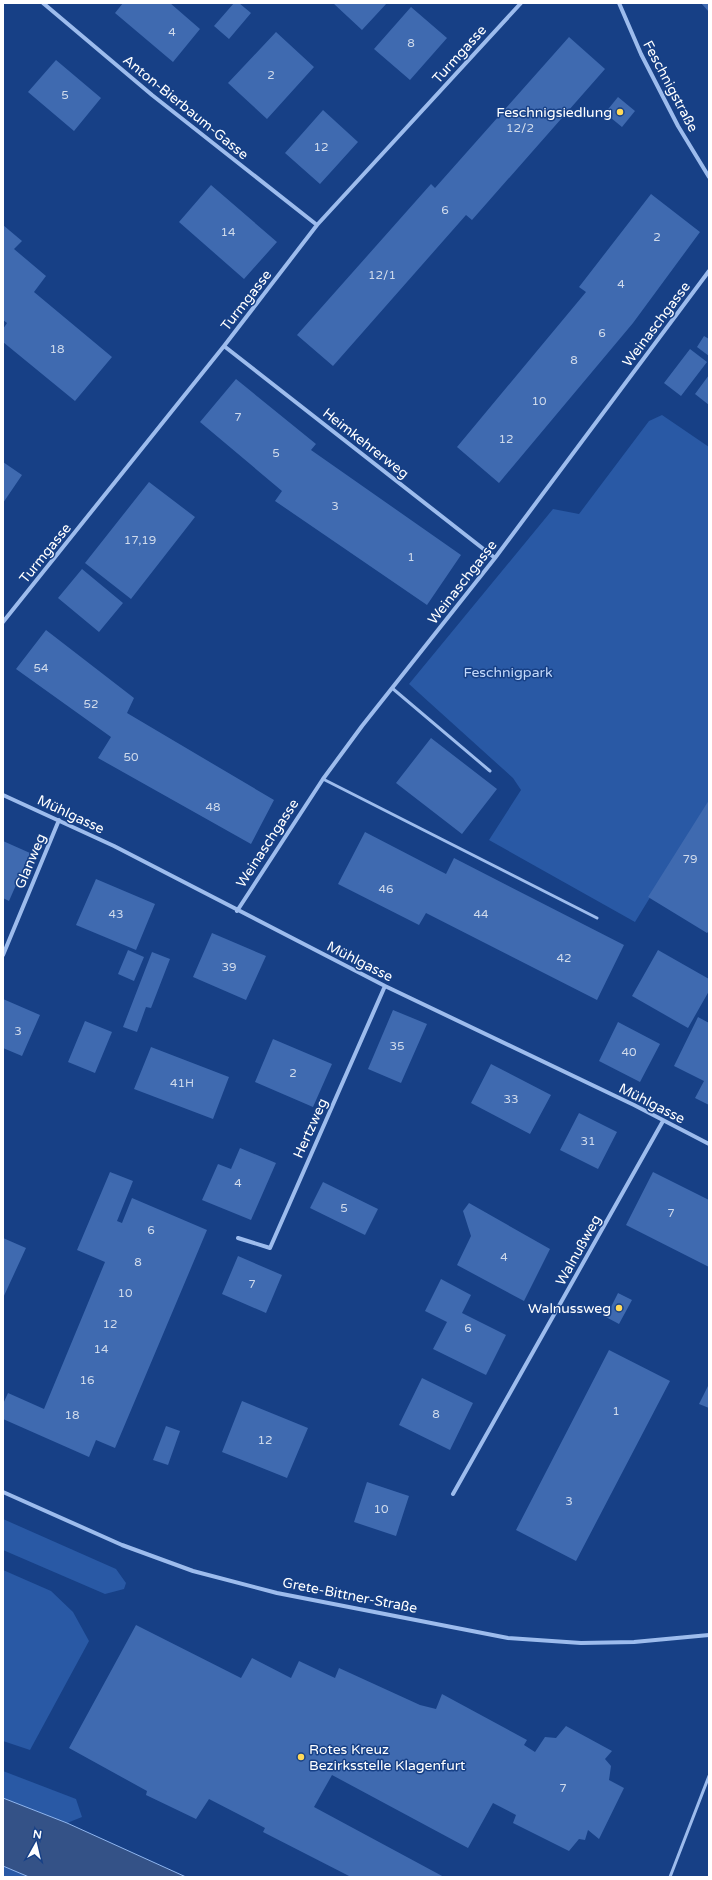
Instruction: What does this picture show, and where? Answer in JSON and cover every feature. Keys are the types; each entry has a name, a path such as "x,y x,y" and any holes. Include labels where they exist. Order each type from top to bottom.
{"street":[{"name":"Anton-Bierbaum-Gasse","path":"43,3 152,95 318,225"},
{"name":"Turmgasse","path":"3,622 224,346 318,225 520,3"},
{"name":"Feschnigstraße","path":"619,3 640,54 678,126 709,177"},
{"name":"Weinaschgasse","path":"237,910 323,779 392,688 496,558 709,271"},
{"name":"Heimkehrerweg","path":"224,346 496,558"},
{"name":"Mühlgasse","path":"3,795 114,846 385,986 627,1102 709,1144"},
{"name":"Glanweg","path":"3,955 59,820"},
{"name":"Hertzweg","path":"238,1238 270,1248 385,986"},
{"name":"Walnußweg","path":"453,1494 663,1121"},
{"name":"Grete-Bittner-Straße","path":"3,1492 122,1545 193,1571 278,1593 508,1638 580,1643 634,1642 709,1635"}],"lane":[{"path":"392,688 490,771"},
{"path":"323,779 597,918"},
{"path":"670,1877 709,1776"}],"green space":[{"name":"Feschnigpark","path":"662,415 709,447 709,801 635,922 489,840 521,790 513,778 409,684 553,509 579,514 649,421"},
{"path":"3,1519 116,1569 126,1583 124,1589 105,1594 3,1550"},
{"path":"3,1570 51,1591 73,1612 89,1641 30,1750 3,1741"},
{"path":"3,1771 76,1799 82,1817 67,1823 3,1798"},
{"path":"3,1866 29,1877 3,1877"}],"shaded area":[{"path":"3,1798 67,1823 186,1877 29,1877 3,1866"}],"building":[{"path":"123,3 170,3 200,29 173,62 115,13"},
{"path":"234,3 239,3 251,13 229,39 214,26"},
{"path":"333,3 387,3 362,30"},
{"path":"701,3 709,3 709,12"},
{"path":"411,7 447,38 410,80 374,49"},
{"path":"276,32 314,67 267,119 228,83"},
{"path":"569,37 605,69 472,220 466,215 333,366 297,335 431,184 435,188"},
{"path":"56,60 101,98 74,131 28,92"},
{"name":"Feschnigsiedlung","path":"618,97 635,111 622,127 605,113"},
{"path":"323,110 358,142 320,184 285,153"},
{"path":"211,185 277,242 244,279 179,222"},
{"path":"651,194 700,232 633,323 499,483 457,447 586,292 579,287"},
{"path":"3,225 22,241 14,249 46,276 34,292 112,357 75,401 3,342 3,329 7,323 3,320"},
{"path":"704,336 709,339 709,356 697,347"},
{"path":"690,349 707,362 681,396 664,383"},
{"path":"709,375 709,405 695,394"},
{"path":"236,379 316,444 311,450 461,555 427,605 275,501 282,491 200,422"},
{"path":"3,462 22,475 3,503"},
{"path":"149,482 195,517 131,599 85,563"},
{"path":"82,569 123,603 99,632 58,598"},
{"path":"46,630 134,698 127,713 274,800 251,844 98,758 111,737 16,669"},
{"path":"431,738 497,789 462,834 396,783"},
{"path":"709,800 709,931 707,933 648,897"},
{"path":"365,832 446,874 454,858 624,945 597,1000 426,913 419,925 338,884"},
{"path":"3,841 30,853 9,901 3,898"},
{"path":"96,879 155,904 136,950 76,925"},
{"path":"212,933 266,956 246,1000 193,977"},
{"path":"128,950 144,957 134,981 118,974"},
{"path":"658,950 709,979 709,991 688,1028 632,996"},
{"path":"152,952 170,959 151,1008 146,1007 137,1032 123,1027"},
{"path":"3,999 40,1015 22,1056 3,1048"},
{"path":"393,1010 427,1024 401,1083 368,1069"},
{"path":"698,1017 709,1023 709,1105 695,1098 704,1081 674,1066"},
{"path":"85,1021 112,1032 95,1073 68,1062"},
{"path":"618,1022 660,1044 640,1082 599,1061"},
{"path":"273,1039 332,1064 313,1107 255,1082"},
{"path":"151,1047 229,1077 213,1119 134,1089"},
{"path":"491,1064 551,1095 530,1134 471,1103"},
{"path":"579,1113 617,1132 598,1169 560,1150"},
{"path":"240,1148 276,1163 251,1220 202,1200 218,1164 231,1169"},
{"path":"110,1172 133,1181 117,1221 122,1223 132,1198 207,1230 115,1448 96,1440 89,1457 3,1419 3,1404 8,1393 44,1409 105,1262 77,1250"},
{"path":"653,1172 709,1200 709,1267 626,1225"},
{"path":"323,1182 378,1209 365,1235 310,1208"},
{"path":"469,1203 550,1249 524,1301 457,1265 471,1236 463,1211"},
{"path":"3,1238 26,1248 3,1298"},
{"path":"238,1256 282,1275 266,1313 222,1294"},
{"path":"441,1279 471,1295 462,1313 506,1335 486,1375 433,1349 447,1322 425,1311"},
{"name":"Walnussweg","path":"618,1293 632,1300 619,1324 606,1317"},
{"path":"609,1350 670,1381 576,1561 516,1530"},
{"path":"422,1378 473,1403 450,1450 399,1425"},
{"path":"709,1384 709,1408 699,1404"},
{"path":"242,1401 308,1428 287,1478 222,1452"},
{"path":"166,1426 180,1431 168,1465 153,1460"},
{"path":"367,1482 409,1496 396,1536 354,1522"},
{"name":"Rotes Kreuz Bezirksstelle Klagenfurt","path":"136,1625 241,1678 252,1658 291,1678 299,1661 335,1678 339,1668 420,1705 436,1709 442,1694 527,1740 524,1745 535,1752 545,1737 556,1738 566,1726 612,1751 605,1759 611,1766 609,1780 624,1788 599,1839 588,1830 585,1840 579,1839 569,1851 513,1823 516,1815 493,1803 468,1848 332,1775 314,1807 444,1877 351,1877 263,1832 265,1828 209,1799 196,1819 146,1795 147,1791 69,1748"}],"place":[{"name":"Feschnigsiedlung","path":"620,112"},
{"name":"Walnussweg","path":"619,1308"},
{"name":"Rotes Kreuz Bezirksstelle Klagenfurt","path":"301,1757"}]}
